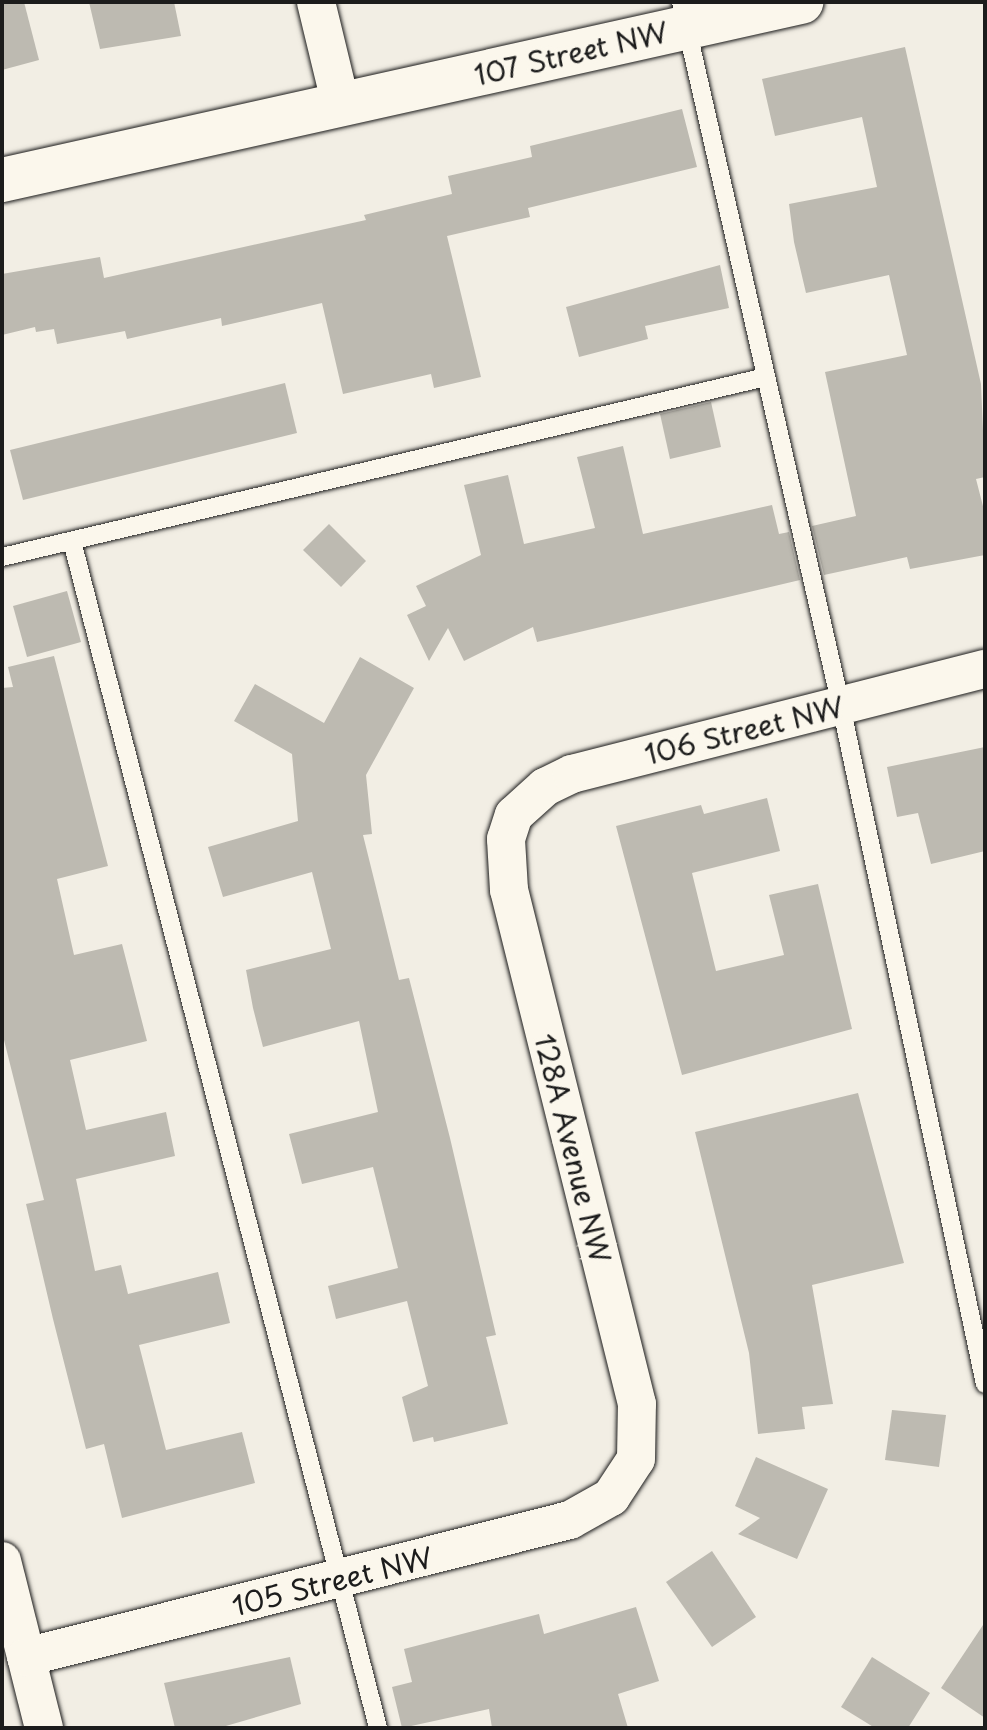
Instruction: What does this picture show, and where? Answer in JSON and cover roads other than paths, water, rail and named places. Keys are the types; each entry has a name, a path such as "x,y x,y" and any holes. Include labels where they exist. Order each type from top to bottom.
{"street":[{"path":"316,2 341,105"},
{"name":"107 Street NW","path":"2,180 341,105 684,14 801,2"},
{"name":"106 Street NW","path":"514,815 545,787 572,774 985,669"},
{"name":"128A Avenue NW","path":"514,815 506,839 509,890 637,1404 636,1459 626,1480"},
{"name":"105 Street NW","path":"26,1657 570,1520 592,1510 626,1480"},
{"path":"2,1561 44,1728"}],"lane":[{"path":"684,14 841,706 985,1384"},
{"path":"2,557 766,377"},
{"path":"72,541 378,1728"}]}
